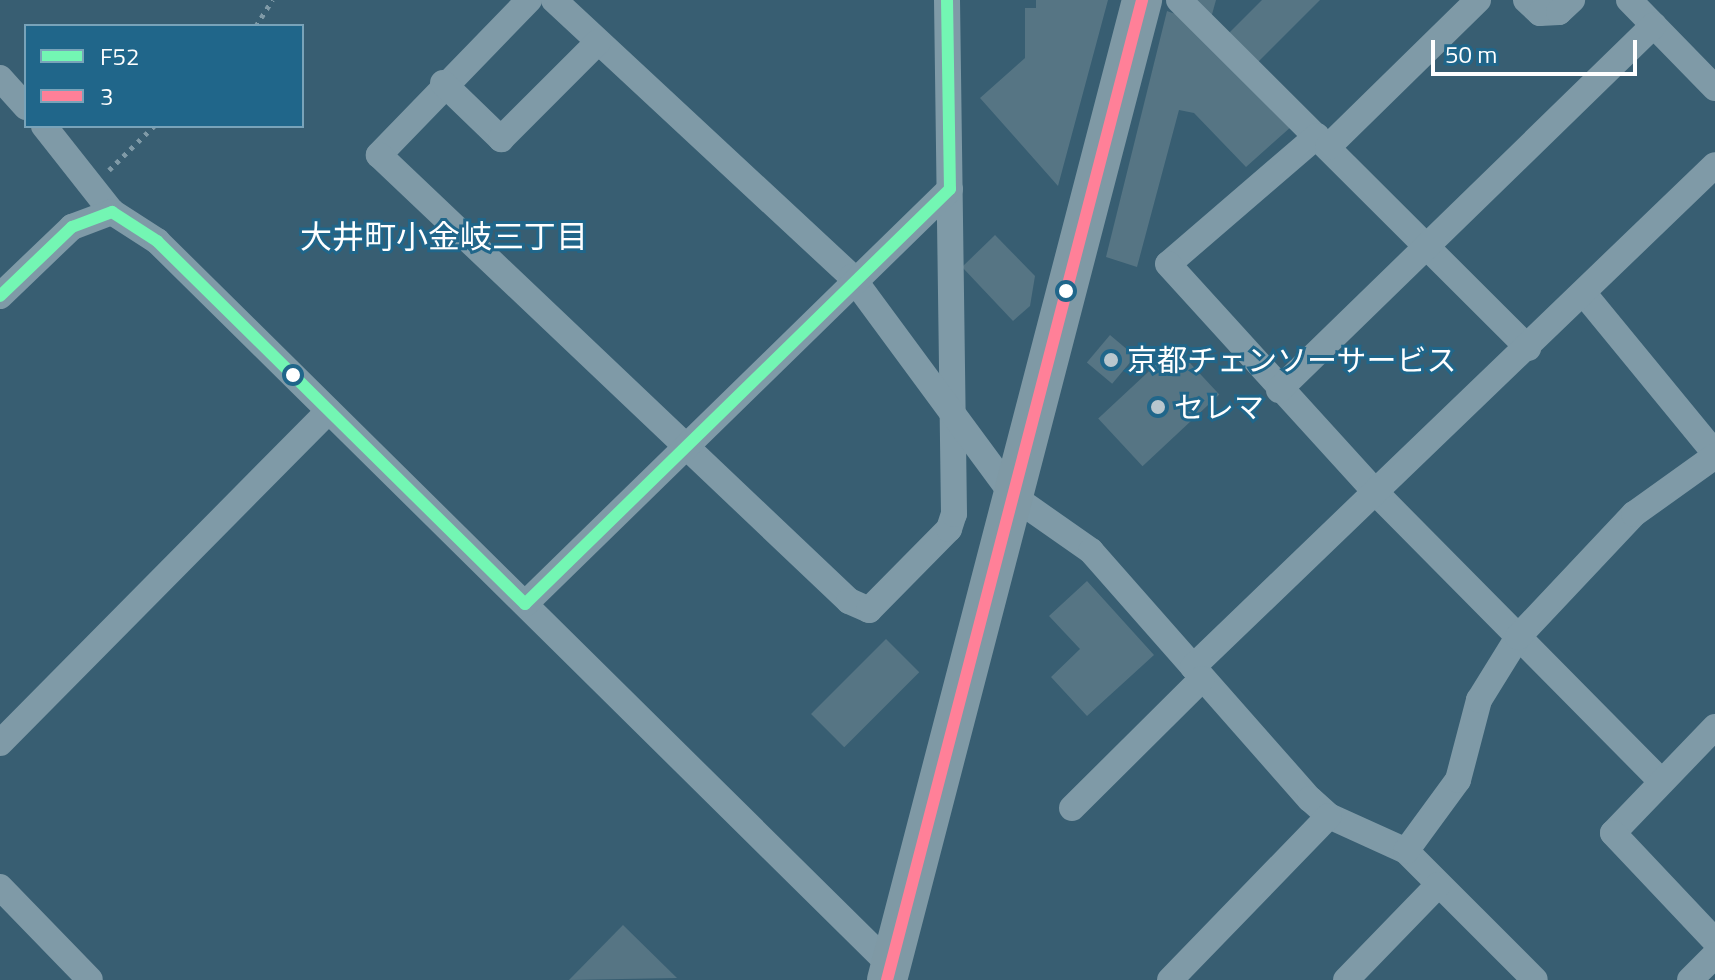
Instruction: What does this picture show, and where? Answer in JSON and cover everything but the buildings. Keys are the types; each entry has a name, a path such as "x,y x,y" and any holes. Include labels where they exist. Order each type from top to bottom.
{"highway":[{"path":"889,973 1142,0"}],"street":[{"path":"529,0 443,83 379,155 687,443 849,601 869,610 949,529 947,0"},
{"path":"554,0 852,277 1014,497 1091,551 1329,816 1406,851 1535,980"},
{"path":"1179,0 1528,348"},
{"path":"1478,0 1323,141 1168,264 1279,390 1379,496 1661,781"},
{"path":"1526,0 1540,13 1559,12 1572,0"},
{"path":"1629,0 1715,88"},
{"path":"1279,390 1654,25"},
{"path":"443,83 501,139 598,42"},
{"path":"0,78 24,105"},
{"path":"46,128 97,184 112,212 157,241 525,604 889,973"},
{"path":"1072,808 1198,673 1715,165"},
{"path":"525,604 852,277 950,189"},
{"path":"0,296 72,227 112,212"},
{"path":"1406,851 1458,780 1479,700 1518,637 1634,514 1715,454 1585,295"},
{"path":"0,743 329,411"},
{"path":"1715,727 1613,833 1715,941"},
{"path":"1170,980 1329,816"},
{"path":"1346,980 1438,885"},
{"path":"0,887 90,980"},
{"path":"1690,980 1715,955"}],"path":[{"path":"257,24 272,0"},
{"path":"97,184 152,128"}],"transit line":[{"name":"F52","path":"947,0 950,189"},
{"name":"3","path":"887,980 1142,0"},
{"name":"F52","path":"525,604 950,189"},
{"name":"F52","path":"0,296 72,227 112,212 157,241 525,604"}],"place":[{"name":"京都チェンソーサービス","path":"1111,360"},
{"name":"セレマ","path":"1158,407"}],"district":[{"name":"大井町小金岐三丁目","path":"444,236"}]}
